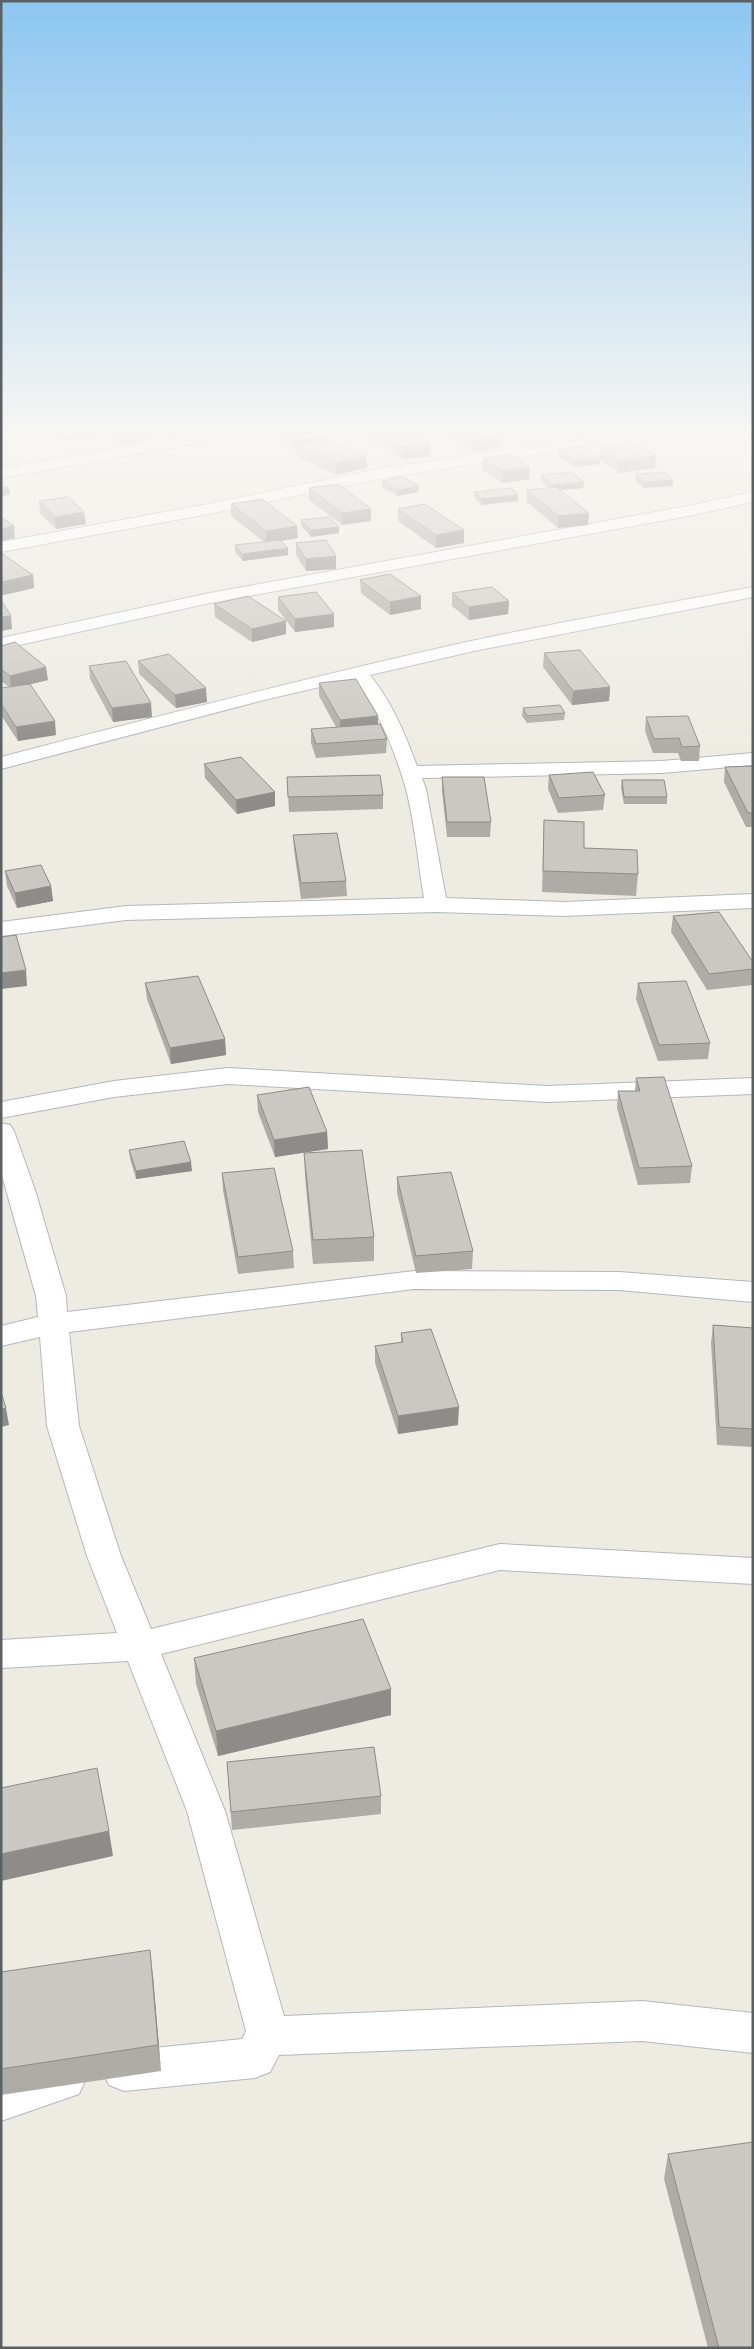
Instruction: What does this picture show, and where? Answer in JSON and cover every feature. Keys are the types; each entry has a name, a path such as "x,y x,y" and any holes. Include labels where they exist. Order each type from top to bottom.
{"street":[{"path":"1,547 47,538"},
{"path":"1,644 210,598 543,538"},
{"path":"1,763 241,700 358,672 474,646 753,592"},
{"path":"358,672 374,692 395,733 416,788 436,904"},
{"path":"410,772 662,767 753,759"},
{"path":"1,929 126,913 436,904 564,909 753,901"},
{"path":"1,1110 114,1090 228,1076 546,1094 753,1086"},
{"path":"1,1130 21,1190 51,1296 63,1426 104,1556 206,1811 268,2033 255,2058 75,2075 1,2100"},
{"path":"1,1336 53,1324 414,1280 619,1282 753,1292"},
{"path":"1,1654 139,1646 500,1557 753,1571"},
{"path":"268,2033 283,2036 642,2021 753,2033"}],"building":[{"path":"280,540 288,548 242,554 235,545"},
{"path":"326,540 336,556 306,559 296,543"},
{"path":"1,553 33,575 2,582"},
{"path":"390,574 421,596 390,602 360,580"},
{"path":"492,587 509,601 469,607 452,593"},
{"path":"316,592 334,614 295,619 278,597"},
{"path":"248,596 286,621 252,629 214,604"},
{"path":"1,600 11,616 1,617"},
{"path":"15,642 46,667 10,676 1,669 1,646"},
{"path":"580,650 610,687 573,691 544,653"},
{"path":"169,654 206,688 175,695 138,661"},
{"path":"126,661 151,703 112,708 89,666"},
{"path":"356,679 378,716 340,720 319,683"},
{"path":"30,684 55,721 16,727 1,704 1,688"},
{"path":"560,705 565,713 527,716 523,708"},
{"path":"688,716 700,746 682,747 679,738 654,739 646,717"},
{"path":"380,724 387,739 316,744 311,729"},
{"path":"241,757 275,792 236,800 204,764"},
{"path":"753,766 753,813 748,813 725,767"},
{"path":"593,772 605,795 559,798 549,775"},
{"path":"380,775 383,795 288,797 287,777"},
{"path":"442,777 484,777 491,822 447,822"},
{"path":"622,780 664,780 667,797 624,797"},
{"path":"544,820 584,822 584,848 637,850 638,874 543,871"},
{"path":"337,833 346,881 301,883 293,835"},
{"path":"41,865 51,886 15,893 5,871"},
{"path":"719,912 753,962 753,969 709,974 673,916"},
{"path":"16,935 26,970 1,973 1,937"},
{"path":"198,976 225,1039 170,1048 145,983"},
{"path":"686,981 710,1043 659,1045 638,983"},
{"path":"664,1077 692,1166 639,1168 618,1091 640,1091 636,1078"},
{"path":"309,1087 327,1132 274,1140 257,1095"},
{"path":"184,1141 191,1162 136,1171 129,1150"},
{"path":"362,1150 374,1237 313,1240 304,1153"},
{"path":"274,1168 293,1251 238,1257 222,1173"},
{"path":"451,1172 473,1251 416,1256 397,1177"},
{"path":"713,1325 753,1328 753,1429 719,1427"},
{"path":"431,1329 459,1407 398,1416 375,1346 403,1342 401,1333"},
{"path":"1,1392 6,1408 1,1409"},
{"path":"363,1619 391,1689 216,1731 194,1658"},
{"path":"374,1747 381,1796 231,1812 227,1762"},
{"path":"97,1768 109,1831 1,1854 1,1788"},
{"path":"150,1950 158,2045 1,2069 1,1972"},
{"path":"753,2142 753,2348 719,2348 668,2154"}]}
